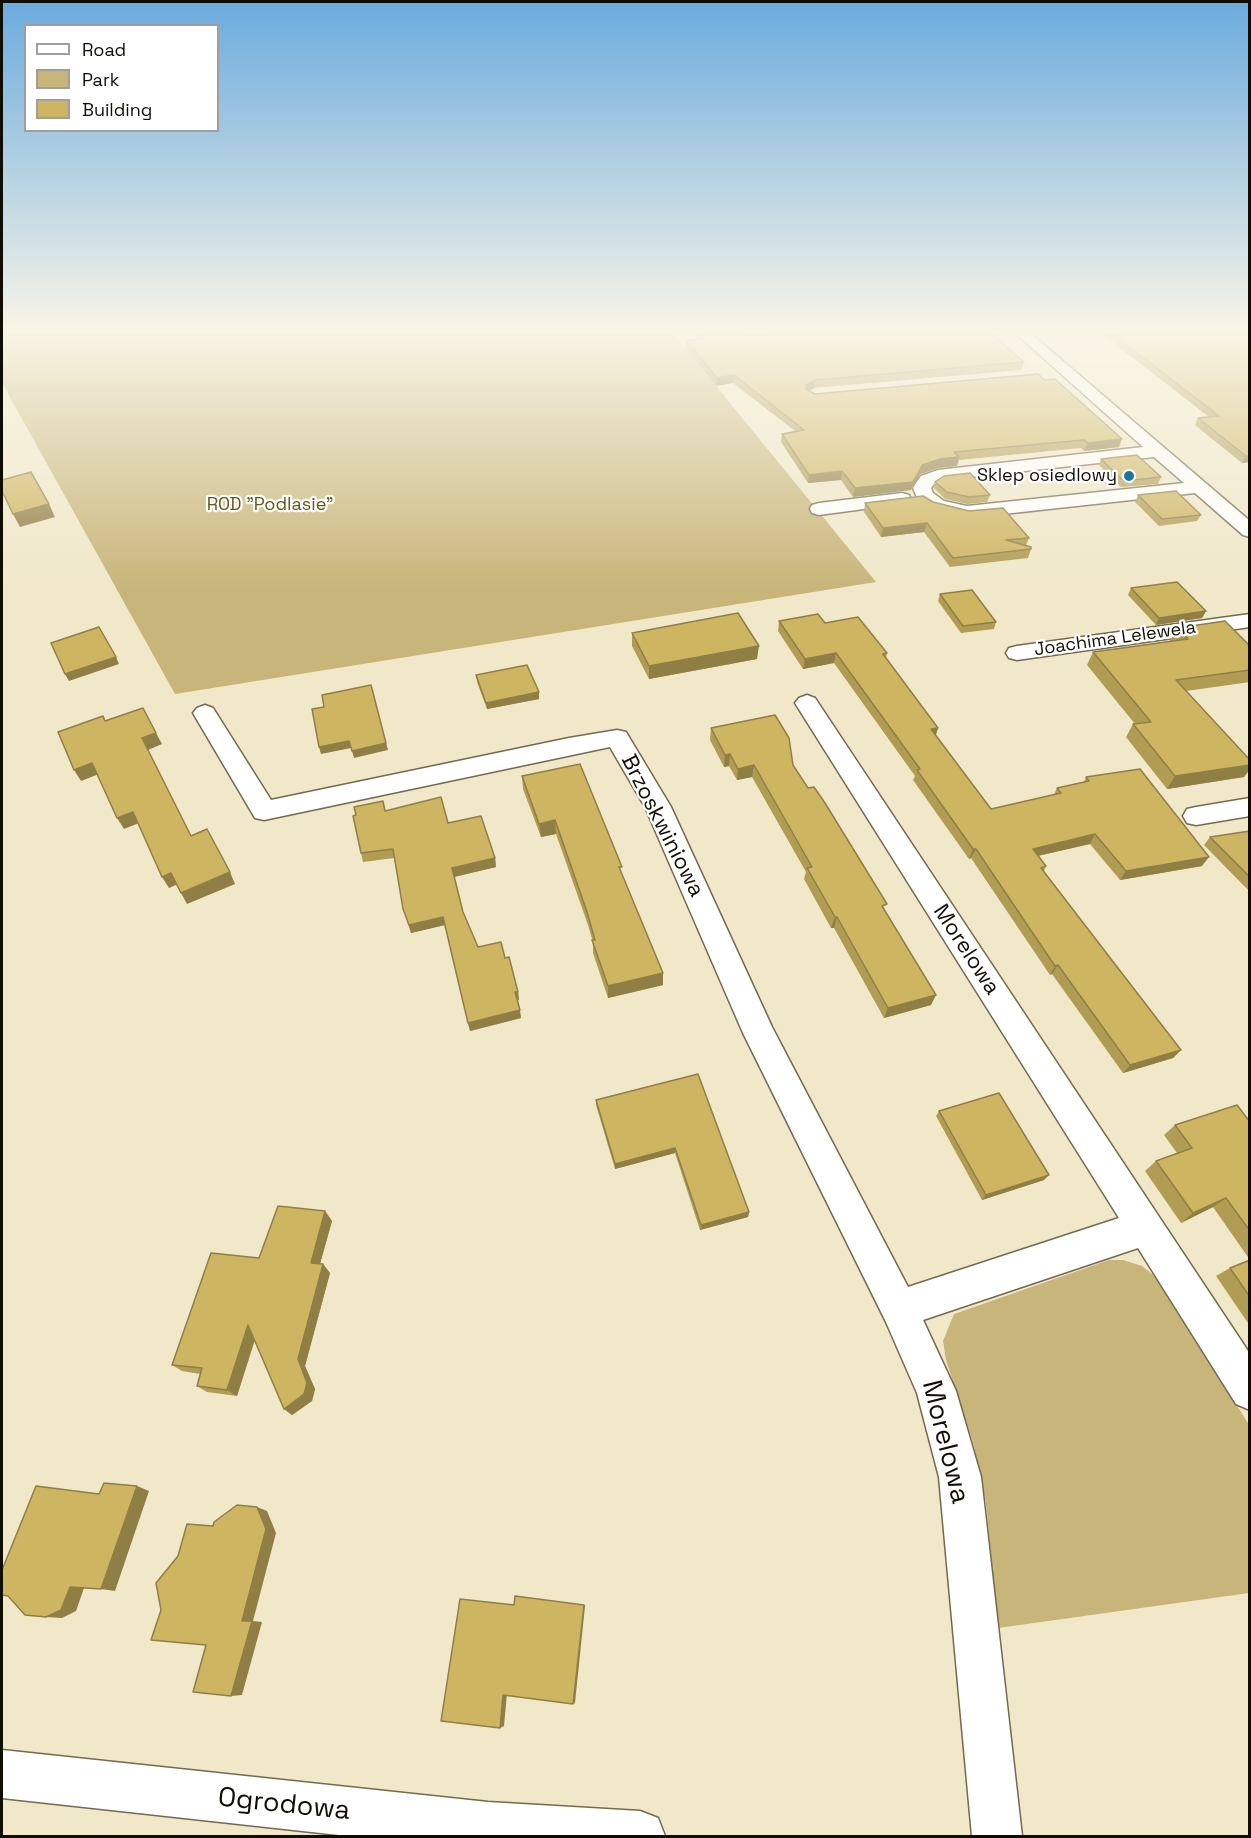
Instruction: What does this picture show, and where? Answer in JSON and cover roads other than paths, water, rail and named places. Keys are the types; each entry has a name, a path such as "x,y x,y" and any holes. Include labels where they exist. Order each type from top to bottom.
{"street":[{"path":"1120,419 1250,531"},
{"path":"1157,451 938,475 924,482 922,489 925,496 944,508 967,512 1198,487"},
{"path":"819,509 925,496"},
{"name":"Joachima Lelewela","path":"1017,653 1250,620"},
{"name":"Morelowa","path":"807,703 1250,1390"},
{"name":"Brzoskwiniowa","path":"205,713 264,811 569,746 617,738 658,807 759,1033 899,1309"},
{"path":"1196,816 1250,807"},
{"path":"899,1309 1144,1228"},
{"name":"Morelowa","path":"899,1309 936,1391 960,1477 997,1836"},
{"name":"Ogrodowa","path":"2,1774 488,1827 640,1836"}],"place":[{"name":"Sklep osiedlowy","path":"1129,476"}],"park label":[{"name":"ROD \"Podlasie\"","path":"270,505"}]}
